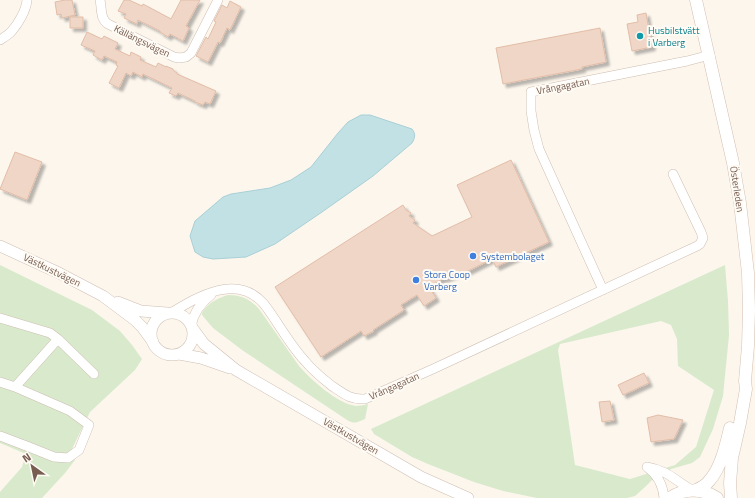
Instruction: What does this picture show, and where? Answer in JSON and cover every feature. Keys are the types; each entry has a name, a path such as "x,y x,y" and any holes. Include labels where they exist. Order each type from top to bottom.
{"main road":[{"name":"Österleden","path":"696,0 710,55 733,163 740,203 748,273 748,346 750,382 746,389 732,458 730,483 731,498"},
{"name":"Österleden","path":"694,490 706,485 716,470 729,436 740,388 750,382"},
{"path":"670,498 680,492 694,490 717,498"}],"street":[{"path":"0,40 10,33 20,19 27,4 27,0"},
{"name":"Källängsvägen","path":"100,0 104,22 163,52 179,58 186,57 191,53 218,0"},
{"name":"Vrångagatan","path":"603,290 539,149 531,111 531,92 687,61 710,55"},
{"name":"Vrångagatan","path":"170,313 206,294 224,289 238,289 246,291 260,299 298,353 314,371 350,398 365,399 697,246 703,238 701,232 673,174"},
{"name":"Västkustvägen","path":"0,246 59,273 103,296 141,311 178,314 184,317 190,322 192,328 204,344 236,370 421,476 468,498"},
{"path":"179,354 186,350 193,337 193,319 198,307 216,292"},
{"name":"Västkustvägen","path":"103,296 135,320 157,348 164,353 200,358 236,370"},
{"path":"153,342 151,334 154,323 162,316 170,313"},
{"path":"0,318 50,333 94,374"},
{"path":"15,387 58,339"},
{"path":"0,382 70,411 89,425 79,450 68,458 54,457 0,436"},
{"path":"664,498 664,492 658,478 647,467 667,473 694,490"}],"green space":[{"path":"0,265 92,310 120,331 142,359 135,370 90,412 72,449 75,460 42,498 0,498 0,492 22,467 26,454 0,443"},
{"path":"725,265 729,335 723,396 713,429 700,457 692,463 671,469 652,480 635,496 627,498 537,498 503,491 474,482 412,457 374,434 371,429","holes":["661,321 671,325 677,339 678,366 714,390 696,447 675,465 630,479 575,465 558,350 560,344"]},
{"path":"228,295 245,298 256,306 299,366 325,390 341,401 349,404 360,406 368,404 365,419 356,422 347,420 242,350 213,328 202,313 204,309 213,301"}],"water":[{"path":"361,115 370,115 412,129 415,134 412,143 373,176 275,244 246,257 213,259 203,257 195,252 190,236 195,221 223,197 231,194 270,188 291,180 311,167 348,122"}],"building":[{"path":"72,0 75,15 62,18 61,14 57,15 55,2"},
{"path":"124,0 129,0 142,6 143,4 171,19 181,0 200,0 186,26 189,28 183,41 170,34 168,37 160,31 138,20 137,24 124,18 126,14 118,11"},
{"path":"230,1 241,7 230,30 227,28 220,43 218,42 208,62 196,56 206,37 208,39 216,22 214,21 222,5 227,8"},
{"name":"Husbilstvätt i Varberg","path":"646,13 652,47 632,51 627,24 638,22 637,15"},
{"path":"70,17 83,17 83,28 70,28"},
{"path":"600,28 606,62 582,67 582,69 503,84 496,48"},
{"path":"87,32 102,39 104,36 118,43 115,49 130,56 131,52 141,57 140,60 156,67 158,63 166,66 173,69 177,74 216,91 210,104 205,102 203,105 178,93 176,96 169,93 172,88 143,74 142,77 133,72 131,76 126,73 119,88 109,83 118,66 116,65 117,62 104,56 102,60 93,55 95,51 81,45"},
{"path":"15,152 42,162 27,200 0,189"},
{"path":"511,160 549,242 496,267 492,259 462,274 461,272 444,278 429,287 436,298 424,306 417,295 401,305 404,310 373,330 374,331 364,336 361,331 321,357 275,287 403,205 406,210 411,213 409,216 415,220 413,223 432,236 472,217 457,185"},
{"path":"644,373 649,383 623,395 618,385"},
{"path":"610,401 614,420 602,422 599,402"},
{"path":"658,415 683,420 674,439 651,442 647,418"}],"place":[{"name":"Husbilstvätt i Varberg","path":"640,36"},
{"name":"Systembolaget","path":"473,256"},
{"name":"Stora Coop Varberg","path":"416,280"}]}
